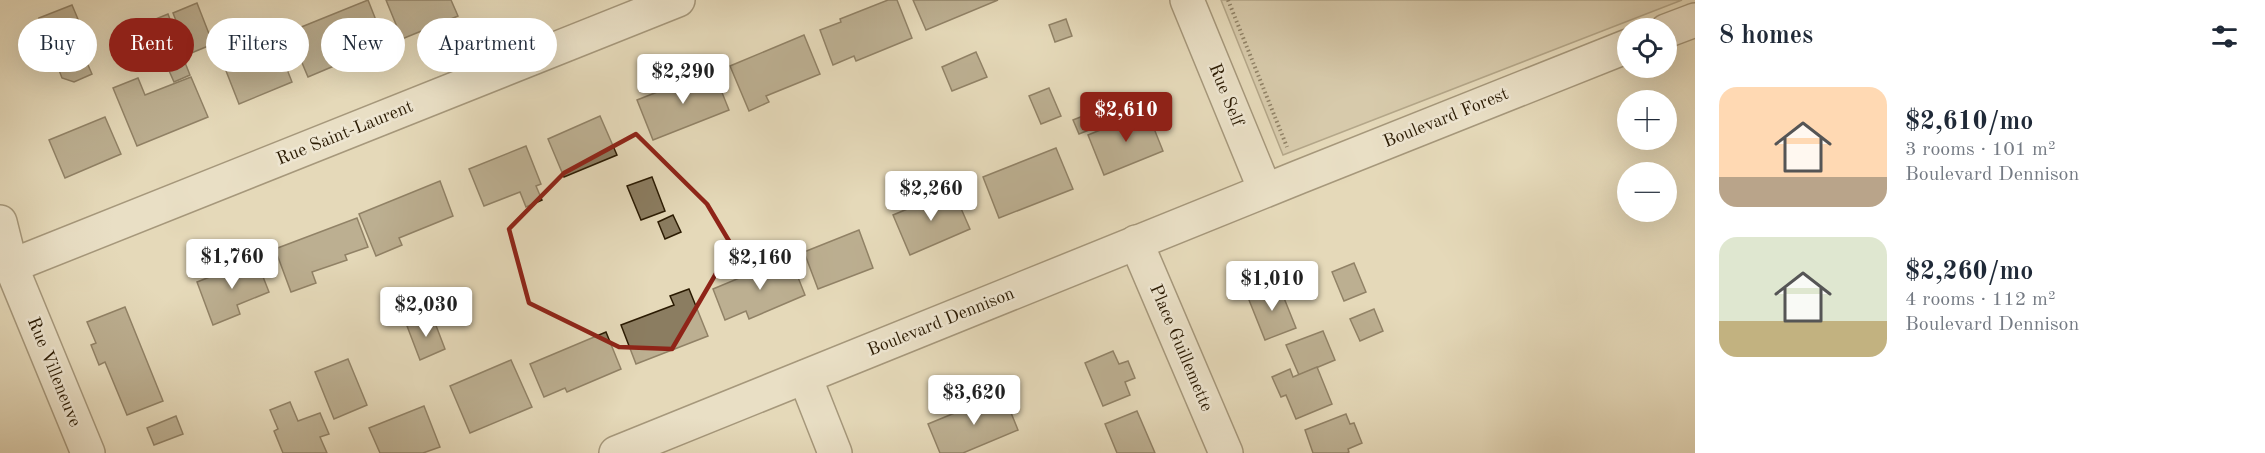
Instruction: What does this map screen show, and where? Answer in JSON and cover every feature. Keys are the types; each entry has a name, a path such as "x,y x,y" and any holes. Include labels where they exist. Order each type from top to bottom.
{"street":[{"name":"Rue Saint-Laurent","path":"11,266 678,0"},
{"name":"Rue Self","path":"1187,0 1265,190"},
{"path":"1677,27 1695,20"},
{"name":"Boulevard Forest","path":"1265,190 1617,50"},
{"name":"Boulevard Dennison","path":"616,453 1265,190"},
{"name":"Rue Villeneuve","path":"0,222 11,266 88,453"},
{"name":"Place Guillemette","path":"1136,242 1226,453"},
{"path":"805,377 835,453"}],"path":[{"name":"Rue Self","path":"1228,0 1299,177"}],"highlighted area":[{"path":"636,134 707,204 732,246 672,349 619,347 529,303 509,229 564,173"}],"shaded area":[{"path":"1221,0 1682,0 1636,18 1617,18 1617,25 1283,155"}],"building":[{"path":"368,0 375,18 324,18"},
{"path":"386,0 451,0 458,16 417,18 417,33 405,38 405,18 393,18"},
{"path":"888,0 897,0 912,38 856,61 854,56 833,65 820,30 841,22 840,19"},
{"path":"913,0 998,0 926,30"},
{"path":"197,3 206,26 206,47 194,52 194,18 175,18 173,13"},
{"path":"72,5 78,18 39,18"},
{"path":"168,14 170,18 158,18"},
{"path":"321,19 321,71 308,77 306,72 309,72 309,24"},
{"path":"1066,19 1072,36 1055,42 1049,25"},
{"path":"804,35 820,74 766,96 769,102 749,111 730,66"},
{"path":"976,52 987,77 952,91 942,67"},
{"path":"713,70 729,110 653,140 637,100"},
{"path":"60,72 91,72 92,74 74,82 62,78"},
{"path":"170,72 189,72 190,75 174,82"},
{"path":"226,72 288,72 292,82 239,104"},
{"path":"191,77 208,117 137,146 113,88 138,78 145,95"},
{"path":"1049,88 1061,116 1041,124 1029,96"},
{"path":"1147,111 1163,151 1104,175 1088,135"},
{"path":"1088,114 1094,128 1079,134 1073,120"},
{"path":"600,116 617,155 564,177 548,139"},
{"path":"105,117 121,154 65,178 49,140"},
{"path":"526,146 541,184 536,186 542,200 526,207 520,192 484,206 469,169"},
{"path":"1056,148 1073,189 999,218 983,177"},
{"path":"652,177 665,211 641,220 627,186"},
{"path":"440,181 453,216 399,238 402,245 376,256 359,214"},
{"path":"953,190 970,229 910,255 893,215"},
{"path":"673,215 681,232 665,239 658,222"},
{"path":"357,218 368,247 345,255 347,260 312,272 316,283 291,292 275,249"},
{"path":"859,230 873,268 818,289 804,252"},
{"path":"790,257 805,295 749,319 746,311 725,320 713,289"},
{"path":"256,259 269,292 237,305 240,314 213,325 197,282"},
{"path":"1354,263 1366,292 1344,301 1332,272"},
{"path":"1278,283 1296,328 1265,340 1247,295"},
{"path":"689,289 708,336 636,364 621,325 674,305 670,296"},
{"path":"125,307 163,401 127,415 105,362 99,365 91,345 96,343 87,322"},
{"path":"1374,309 1383,331 1360,341 1350,319"},
{"path":"432,315 445,349 420,360 407,326"},
{"path":"1323,331 1335,360 1299,375 1286,345"},
{"path":"606,332 621,369 567,392 565,388 544,397 530,364"},
{"path":"1113,351 1119,364 1128,361 1135,378 1125,382 1130,395 1103,406 1085,363"},
{"path":"348,359 367,405 334,419 315,372"},
{"path":"511,360 532,407 470,433 450,386"},
{"path":"1317,367 1332,404 1296,419 1286,395 1281,397 1272,377 1290,369 1293,377"},
{"path":"1003,393 1018,430 963,453 940,453 928,424"},
{"path":"290,402 298,421 320,413 329,434 320,437 327,453 283,453 274,431 278,429 270,410"},
{"path":"424,406 440,447 423,453 380,453 369,428"},
{"path":"1137,411 1155,453 1117,453 1105,424"},
{"path":"1346,414 1350,424 1354,423 1362,443 1348,449 1347,453 1313,453 1305,430"},
{"path":"176,416 183,434 154,445 147,428"}]}
